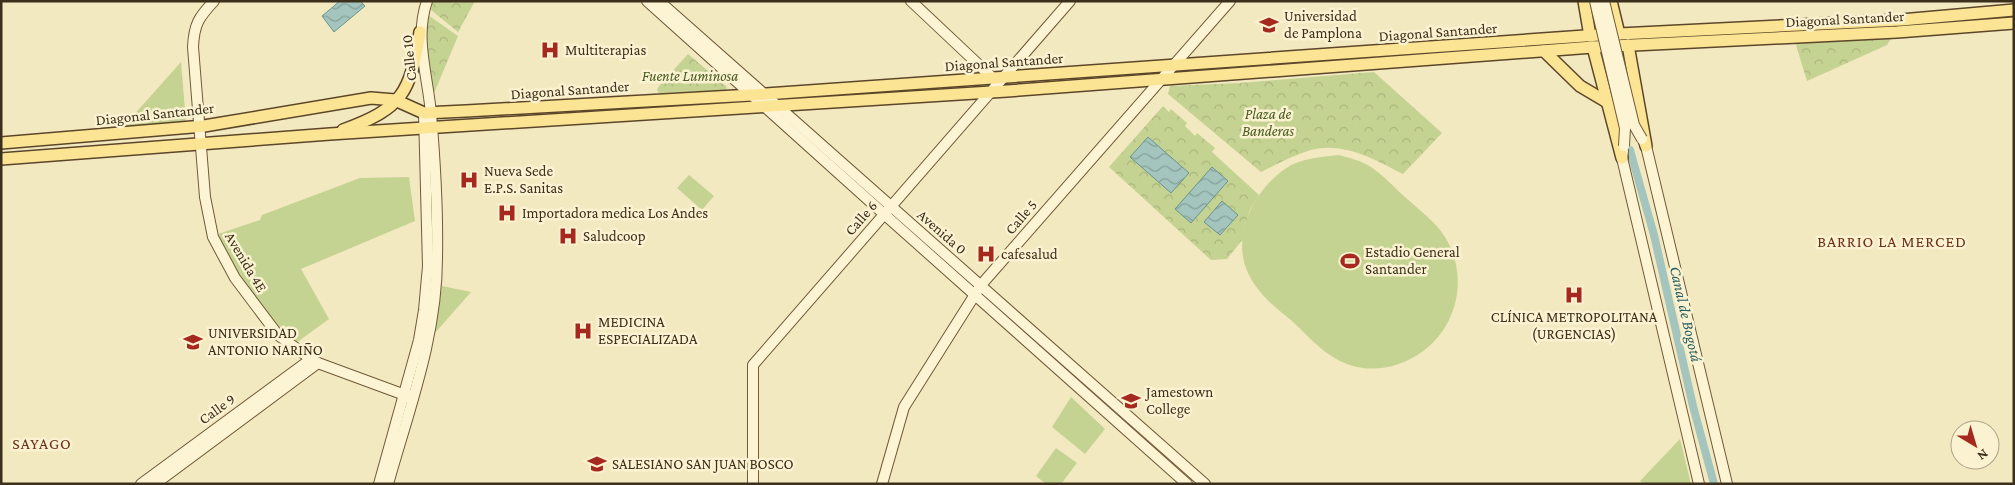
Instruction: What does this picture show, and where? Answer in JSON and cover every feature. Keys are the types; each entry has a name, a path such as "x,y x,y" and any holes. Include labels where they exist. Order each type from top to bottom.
{"main road":[{"path":"1584,1 1607,102 1623,152"},
{"path":"1611,1 1619,34"},
{"name":"Diagonal Santander","path":"1,143 200,126 365,99 384,98 427,113 758,94 996,83 1007,91 1544,50 1619,34 1901,20 2014,10"},
{"name":"Diagonal Santander","path":"1,159 76,154 109,158 330,134 771,106 1173,66 1592,41 1628,45 1897,32 2014,24"},
{"path":"330,134 370,119 397,101 406,89 411,75 420,32"},
{"path":"1628,45 1644,142"},
{"path":"1544,50 1580,86 1607,102"},
{"path":"202,148 204,134 209,130 258,123 286,113"}],"street":[{"name":"Avenida 4E","path":"214,1 199,17 194,32 193,47 205,197 213,237 235,278 278,335 314,361 409,396"},
{"name":"Calle 10","path":"409,396 420,340 428,282 428,128 420,32 427,1"},
{"name":"Avenida 0","path":"647,1 758,94"},
{"name":"Avenida 0","path":"659,1 887,211 975,295 1187,484"},
{"path":"911,1 996,83"},
{"name":"Calle 6","path":"753,484 753,365 996,83 1070,1"},
{"name":"Calle 5","path":"882,484 904,407 981,286 1230,1"},
{"path":"1595,1 1625,128 1623,152 1700,484"},
{"path":"1604,1 1634,125 1644,142 1727,484"},
{"name":"Avenida 0","path":"887,211 981,286 1206,484"},
{"name":"Calle 9","path":"141,484 314,361"},
{"name":"Calle 9","path":"155,484 314,361"},
{"path":"378,484 409,396"},
{"path":"388,484 409,396"}],"green space":[{"path":"433,1 475,1 458,32 431,10"},
{"path":"428,15 458,36 432,98 424,56"},
{"path":"1893,35 1887,45 1807,81 1795,42"},
{"name":"Fuente Luminosa","path":"688,54 726,86 727,89 659,93 657,90 659,86"},
{"path":"181,62 186,122 124,126"},
{"name":"Plaza de Banderas","path":"1374,72 1442,133 1403,174 1359,153 1335,148 1311,150 1261,172 1168,94 1170,86 1240,83"},
{"path":"1163,106 1169,112 1171,109 1187,123 1185,126 1195,136 1197,133 1215,148 1212,152 1259,195 1250,210 1243,239 1227,259 1211,260 1109,167"},
{"name":"Estadio General Santander","path":"1339,155 1360,161 1371,167 1432,221 1445,237 1457,268 1458,284 1456,299 1444,329 1422,352 1400,364 1376,368 1352,366 1325,351 1315,344 1263,295 1249,275 1244,261 1242,246 1248,216 1255,202 1273,178 1297,162"},
{"path":"689,175 714,196 702,210 677,188"},
{"path":"409,177 415,221 301,269 329,319 296,343 278,328 247,293 218,234 260,220 262,215 360,178"},
{"path":"442,286 471,292 435,333"},
{"path":"1071,397 1105,429 1085,454 1052,427"},
{"path":"1680,439 1691,484 1644,484 1640,481"},
{"path":"1056,448 1077,463 1061,484 1046,484 1036,476"}],"water":[{"path":"340,1 360,1 365,6 334,32 322,16"},
{"path":"1148,137 1189,173 1171,193 1130,157"},
{"path":"1212,167 1228,181 1191,223 1175,209"},
{"path":"1222,201 1238,215 1220,235 1204,222"}],"waterway":[{"name":"Canal de Bogotá","path":"1630,150 1654,235 1693,406 1714,484"}],"place":[{"name":"Universidad de Pamplona","path":"1269,25"},
{"name":"Multiterapias","path":"550,50"},
{"name":"Nueva Sede E.P.S. Sanitas","path":"469,180"},
{"name":"Importadora medica Los Andes","path":"507,213"},
{"name":"Saludcoop","path":"568,236"},
{"name":"cafesalud","path":"986,254"},
{"name":"Estadio General Santander","path":"1350,261"},
{"name":"CLÍNICA METROPOLITANA (URGENCIAS)","path":"1574,295"},
{"name":"MEDICINA ESPECIALIZADA","path":"583,331"},
{"name":"UNIVERSIDAD ANTONIO NARIÑO","path":"193,342"},
{"name":"Jamestown College","path":"1131,401"},
{"name":"SALESIANO SAN JUAN BOSCO","path":"597,464"}],"district":[{"name":"BARRIO LA MERCED","path":"1892,241"},
{"name":"SAYAGO","path":"42,443"}]}
